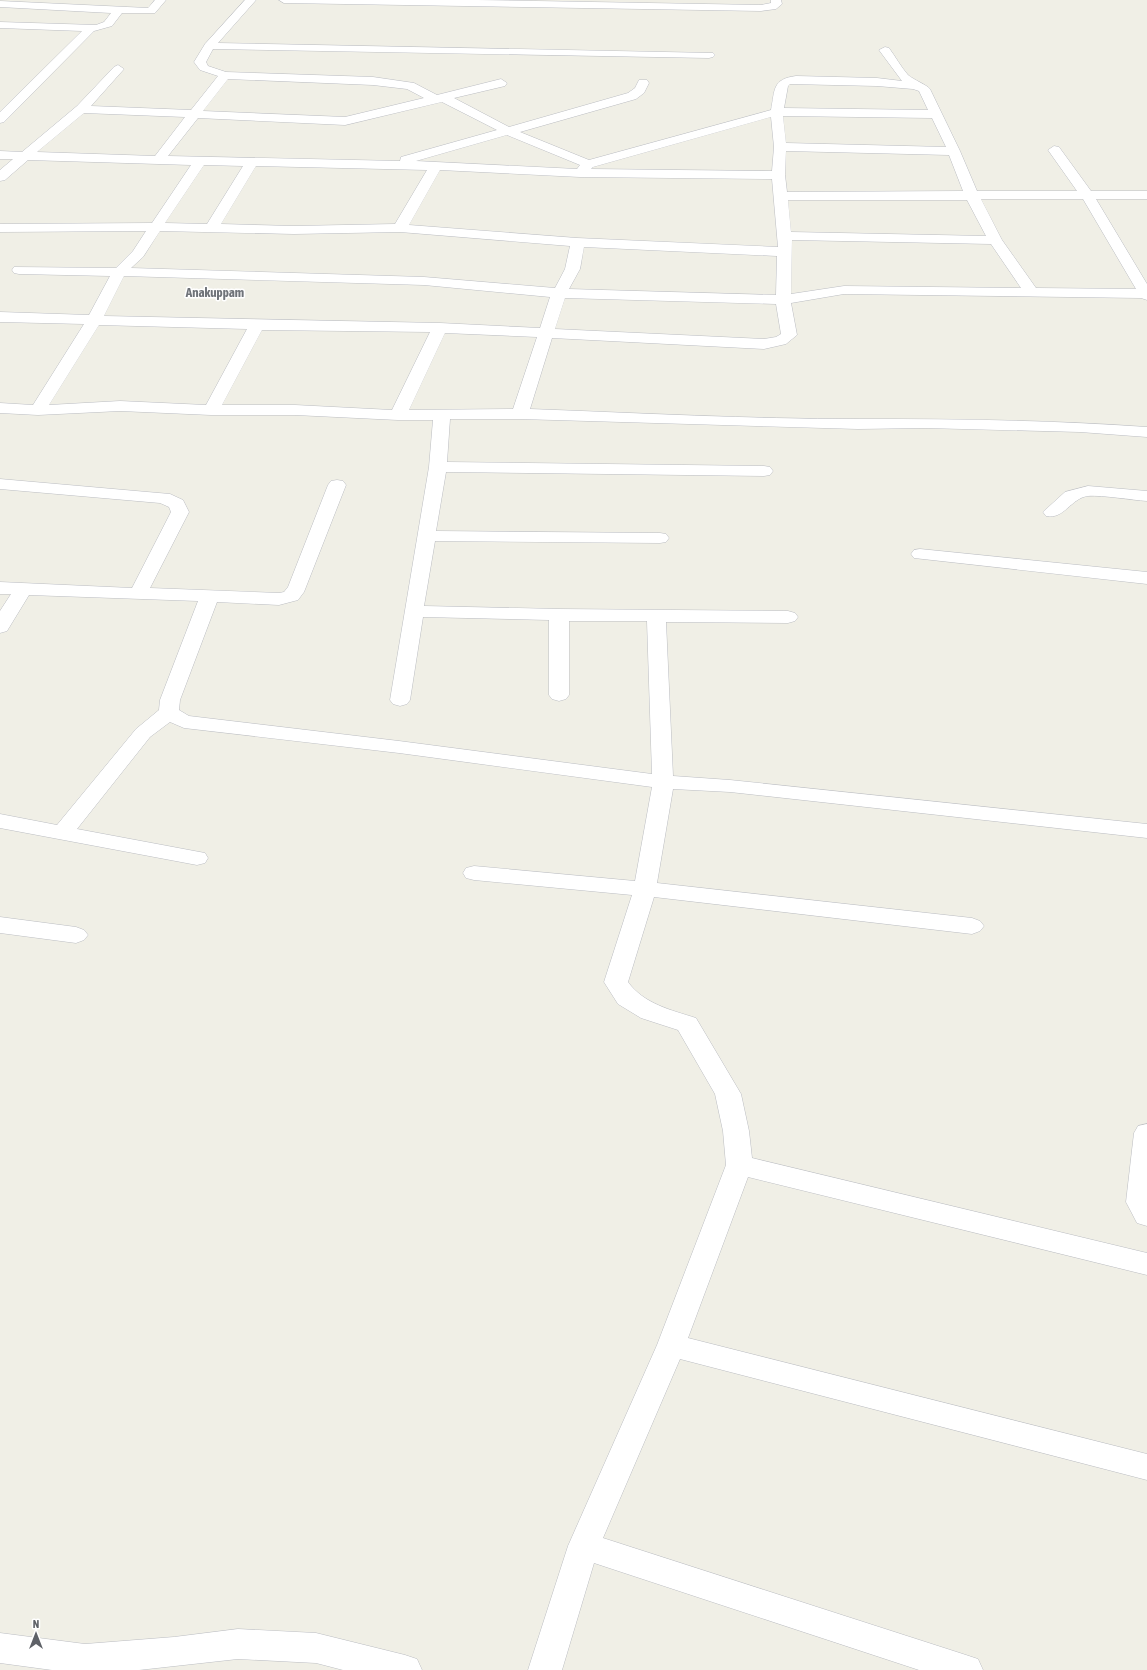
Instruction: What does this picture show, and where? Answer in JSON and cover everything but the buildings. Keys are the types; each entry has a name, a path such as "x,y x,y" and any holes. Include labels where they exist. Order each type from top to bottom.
{"street":[{"path":"0,4 151,11 161,0"},
{"path":"251,0 210,46 200,62 204,68 224,75 387,82 410,86 508,131 584,169 777,112 935,114"},
{"path":"284,0 760,8 772,7 777,4 776,0"},
{"path":"0,25 97,28 108,24 119,10"},
{"path":"0,118 90,28"},
{"path":"210,46 709,55"},
{"path":"885,50 903,76 915,86"},
{"path":"0,177 81,109 118,69"},
{"path":"158,160 224,75"},
{"path":"0,317 257,325 440,328 764,344 781,341 789,336 783,300 784,252 786,236 778,175 780,147 777,112 782,86 786,81 796,80 852,81 915,86 924,89 954,151 971,194 995,240 1031,292"},
{"path":"81,109 344,122 501,83"},
{"path":"390,164 632,96 640,90 643,83"},
{"path":"780,147 954,151"},
{"path":"1054,150 1087,196 1147,295"},
{"path":"0,155 778,175"},
{"path":"38,410 94,320 119,272 130,259 138,254 200,161"},
{"path":"211,229 252,162"},
{"path":"400,228 434,167"},
{"path":"781,196 971,194 1087,196 1147,195"},
{"path":"0,228 100,226 156,229 400,228 577,242 784,252"},
{"path":"786,236 995,240"},
{"path":"520,414 559,293 575,267 577,242"},
{"path":"18,270 268,275 424,281 559,293 783,300 844,290 1147,295"},
{"path":"211,410 257,325"},
{"path":"398,415 440,328"},
{"path":"0,408 38,410 120,406 211,410 295,410 398,415 520,414 858,424 925,422 1080,426 1147,432"},
{"path":"400,700 438,467 442,415"},
{"path":"438,467 764,472"},
{"path":"0,484 164,498 177,504 180,512 138,594"},
{"path":"0,588 279,599 292,596 297,588 338,485"},
{"path":"1052,512 1071,496 1088,491 1147,496"},
{"path":"427,536 660,538"},
{"path":"920,554 1147,578"},
{"path":"0,627 23,589"},
{"path":"62,833 143,733 169,712 170,700 210,596"},
{"path":"414,611 559,615 788,617"},
{"path":"559,615 559,695"},
{"path":"545,1670 584,1546 671,1345 739,1166 736,1131 728,1094 687,1024 650,1012 627,998 616,982 645,889 662,782 656,616"},
{"path":"169,712 184,722 399,747 662,782 730,786 1147,830"},
{"path":"0,821 197,858"},
{"path":"474,873 645,889 972,926"},
{"path":"0,925 76,935"},
{"path":"1147,1133 1139,1202 1147,1216"},
{"path":"739,1166 1147,1264"},
{"path":"671,1345 1147,1467"},
{"path":"584,1546 966,1670"},
{"path":"0,1648 85,1659 174,1652 238,1644 316,1648 405,1670"}],"district":[{"name":"Anakuppam","path":"215,292"}]}
